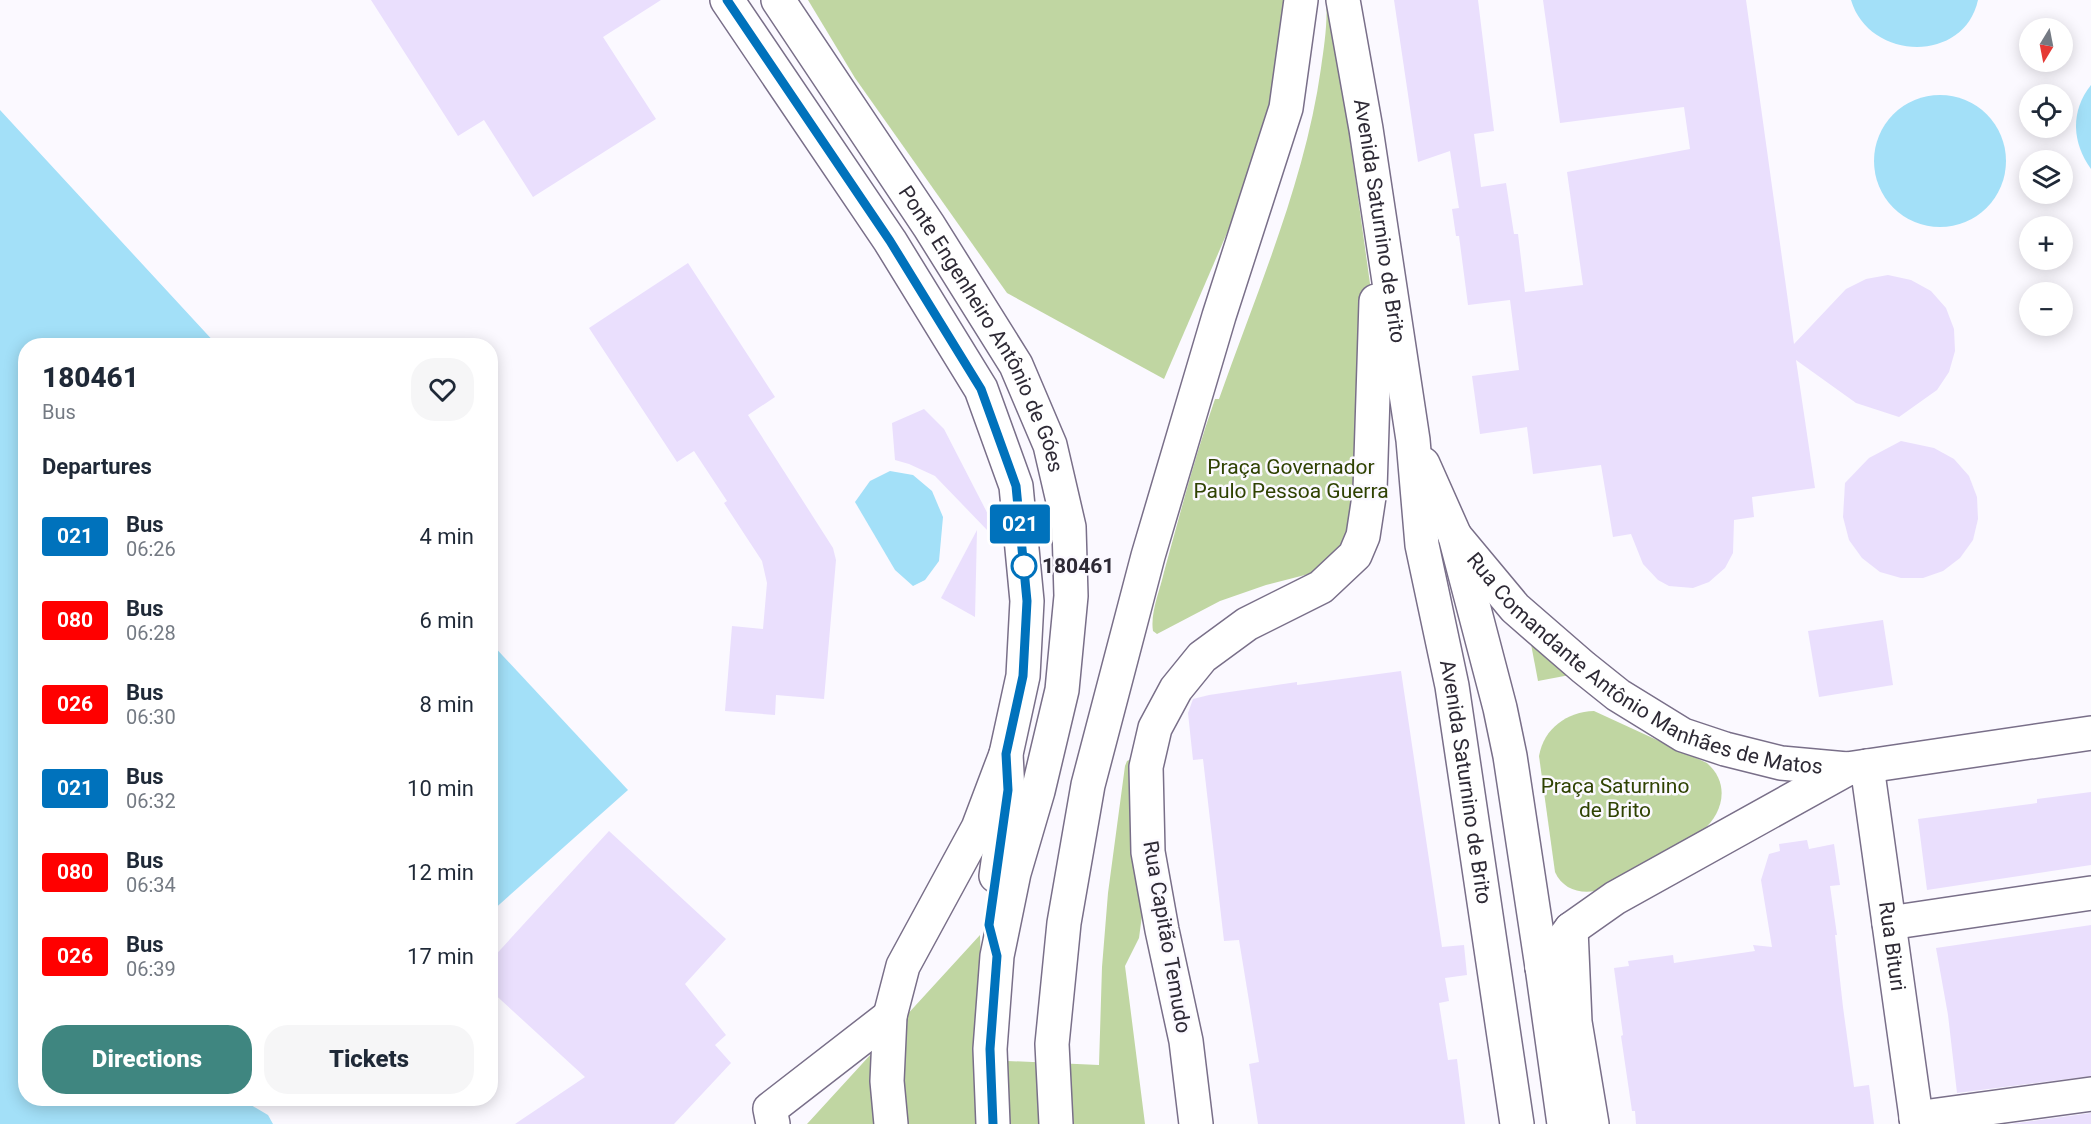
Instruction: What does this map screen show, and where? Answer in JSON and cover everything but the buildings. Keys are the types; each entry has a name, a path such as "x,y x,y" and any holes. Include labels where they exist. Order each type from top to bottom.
{"main road":[{"name":"Ponte Engenheiro Antônio de Góes","path":"727,0 890,241 981,389 1016,486 1027,601 1023,676 1006,754"},
{"name":"Ponte Engenheiro Antônio de Góes","path":"778,0 929,226 1016,365 1050,445 1069,527 1071,596 1062,690 1038,791 1014,873 997,956 990,1049 993,1124"},
{"path":"1056,1124 1052,1044 1064,923 1088,785 1148,556 1216,328 1286,108 1301,0"},
{"name":"Avenida Saturnino de Brito","path":"1343,0 1366,129 1378,221 1413,440 1422,545 1452,686 1517,1124"},
{"name":"Rua Capitão Temudo","path":"1196,1124 1186,1041 1148,852 1146,766 1155,728 1176,689 1202,657 1247,624 1321,587 1355,555 1363,536 1370,490 1378,221"},
{"name":"Avenida Saturnino de Brito","path":"1413,440 1455,536 1492,675 1510,756 1564,1124"},
{"name":"Rua Comandante Antônio Manhães de Matos","path":"1455,536 1515,608 1582,667 1618,695 1683,735 1725,749 1781,763 1857,768 2091,733"},
{"path":"997,956 989,925 1008,790 1006,754"},
{"path":"891,1124 887,1081 890,1016 903,966 978,828 1006,754"},
{"name":"Rua Comandante Antônio Manhães de Matos","path":"1542,968 1571,929 1615,898 1857,768"},
{"name":"Rua Bituri","path":"1857,768 1889,923 1917,1121"},
{"path":"1889,923 2091,893"},
{"path":"1571,929 1575,1022 1592,1124"},
{"path":"773,1124 770,1109 890,1016"},
{"path":"1917,1121 2091,1094"}],"green space":[{"path":"808,0 1285,0 1277,88 1255,168 1164,379 1007,293 855,78"},
{"name":"Praça Governador Paulo Pessoa Guerra","path":"1326,0 1331,3 1377,334 1388,462 1385,508 1381,520 1332,568 1266,585 1220,601 1157,634 1153,631 1152,624 1154,609 1201,442 1215,399 1219,399 1264,277 1304,153 1321,68 1326,26"},
{"path":"1531,644 1575,674 1538,681"},
{"name":"Praça Saturnino de Brito","path":"1594,711 1707,763 1719,780 1721,798 1715,816 1702,831 1595,891 1583,892 1566,886 1555,872 1539,756 1546,737 1558,723 1584,712"},
{"path":"1131,759 1145,893 1139,938 1125,966 1145,1124 807,1124 980,935 985,1060 1099,1065 1102,967 1108,893 1125,766"}],"water":[{"path":"1851,0 1978,0 1969,21 1955,36 1936,44 1916,47 1895,44 1876,35 1861,20"},
{"path":"2091,85 2091,169 2080,149 2076,127 2079,105"},
{"path":"1940,95 1965,100 1987,114 2001,136 2006,161 2001,186 1987,208 1965,222 1940,227 1915,222 1893,208 1879,186 1874,161 1879,136 1893,114 1915,100"},
{"path":"0,110 211,338 18,338 18,1106 253,1106 268,1115 273,1124 0,1124"},
{"path":"890,471 913,475 932,491 943,517 939,561 925,580 913,586 895,570 855,502 870,481"},
{"path":"498,651 628,790 498,906"}],"bus line":[{"name":"021","path":"727,0 890,241 981,389 1016,486 1027,601 1023,676 1006,754 1008,790 989,925 997,956 990,1049 993,1124"}],"place":[{"name":"180461","path":"1024,566"}]}
